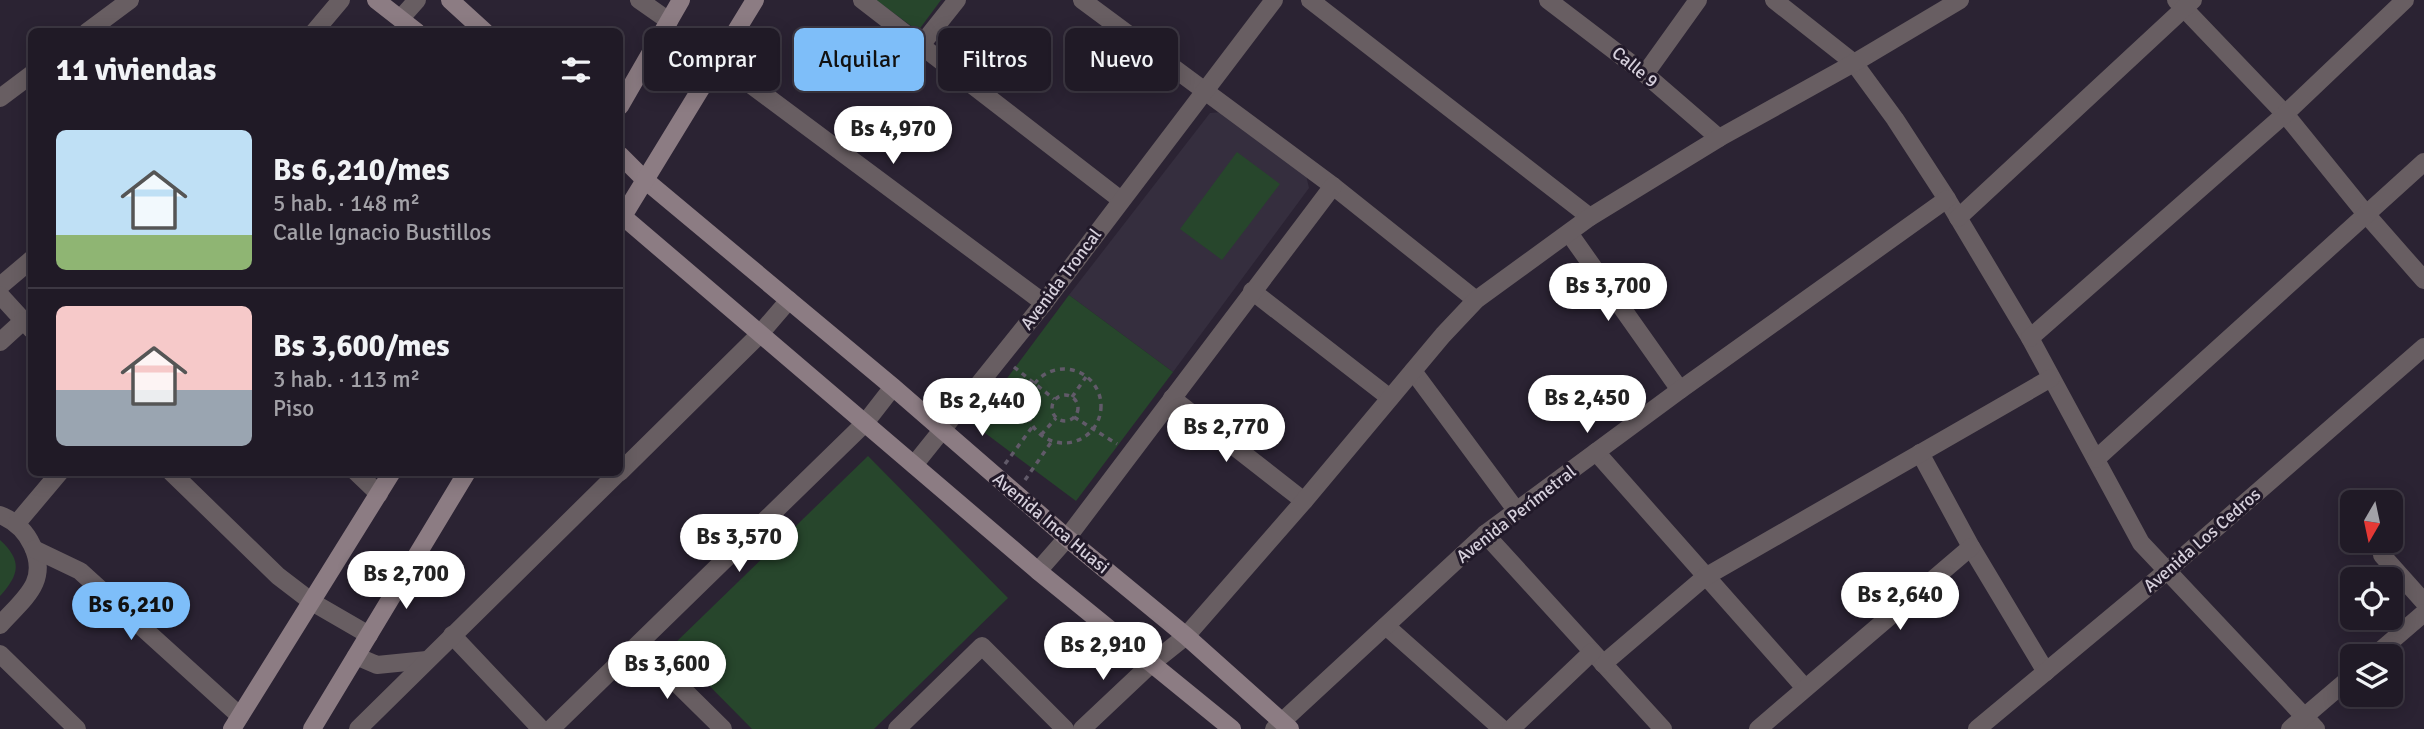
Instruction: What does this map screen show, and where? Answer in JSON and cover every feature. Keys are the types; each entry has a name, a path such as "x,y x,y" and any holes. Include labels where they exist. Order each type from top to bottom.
{"street":[{"path":"92,28 130,0"},
{"path":"317,28 341,0"},
{"path":"376,0 412,28"},
{"path":"401,18 417,0"},
{"path":"450,0 481,28"},
{"path":"639,0 668,21"},
{"path":"623,101 681,0"},
{"path":"738,28 755,0"},
{"path":"863,0 901,28"},
{"path":"924,41 957,0"},
{"path":"1082,0 1333,186 1476,300"},
{"name":"Avenida Troncal","path":"914,465 1044,303 1274,0"},
{"path":"1310,0 1590,217"},
{"path":"1645,74 1698,0"},
{"path":"1774,0 1854,63 1884,102 1947,199 2030,338 2135,533 2311,723"},
{"path":"1082,729 1186,635 1304,501 1452,324 1476,300 1590,217 1718,138 1854,63 1960,0"},
{"path":"2030,338 2285,114 2405,0"},
{"name":"Calle 9","path":"1551,1 1645,74 1718,138"},
{"path":"1958,218 2184,3 2285,114 2366,215 2424,280"},
{"path":"924,46 1121,200"},
{"path":"0,98 28,77"},
{"path":"623,213 701,91"},
{"path":"759,91 1044,303"},
{"name":"Avenida Inca Huasi","path":"623,158 1067,538 1186,635 1282,727"},
{"path":"2096,459 2424,162"},
{"path":"1038,571 1067,538 1333,186"},
{"name":"Avenida Perímetral","path":"1282,727 1485,534 1680,390 1947,199"},
{"path":"623,220 1038,571 1232,729"},
{"path":"1569,233 1680,390"},
{"path":"0,286 28,263"},
{"path":"1252,291 1391,398"},
{"path":"0,295 27,326 0,342"},
{"path":"623,468 760,335 789,300"},
{"name":"Avenida Los Cedros","path":"1977,729 2168,570 2424,347"},
{"path":"1413,371 1516,510"},
{"path":"1511,729 1598,658 1705,577 2051,378"},
{"path":"551,729 865,424 893,387"},
{"path":"1172,398 1304,501"},
{"path":"1596,452 1805,688"},
{"path":"1920,453 1971,547 2046,672"},
{"path":"17,523 57,476"},
{"path":"175,476 278,576 312,602 369,635"},
{"path":"360,476 379,494"},
{"path":"34,549 80,570 236,722 390,476"},
{"path":"319,727 356,656 465,476"},
{"path":"358,729 615,476"},
{"path":"0,515 17,523 34,549 39,566 38,579 31,590 0,625"},
{"path":"1485,534 1663,729"},
{"path":"1758,729 1971,547"},
{"path":"2382,555 2424,602"},
{"path":"2388,644 2424,613"},
{"path":"1386,626 1502,729"},
{"path":"452,635 541,729"},
{"path":"638,645 723,729"},
{"path":"897,729 982,646 1065,729"},
{"path":"0,654 77,729"},
{"path":"356,656 377,665 427,660"},
{"path":"2290,729 2311,723 2340,690"}],"path":[{"path":"1002,357 1055,399"},
{"path":"1067,369 1086,377 1096,388 1101,400 1101,413 1093,429 1077,441 1065,443 1052,441 1041,435 1033,426 1027,404 1035,383 1055,370 1067,369"},
{"path":"1072,397 1086,377"},
{"path":"1062,395 1072,397 1078,406 1074,417 1066,421 1056,418 1051,408 1055,399 1062,395"},
{"path":"1074,417 1130,454"},
{"path":"1041,435 1056,418"},
{"path":"995,475 1033,426"},
{"path":"1016,493 1052,441"}],"shaded area":[{"path":"1222,112 1306,175 1309,188 1173,372 1069,295 1210,113"}],"green space":[{"path":"876,0 941,0 920,28 914,28"},
{"path":"1237,152 1280,184 1222,260 1180,229"},
{"path":"1069,295 1173,372 1076,501 973,424"},
{"path":"868,456 1008,598 874,729 752,729 671,647"},
{"path":"0,540 12,555 16,568 11,581 0,596"}]}
